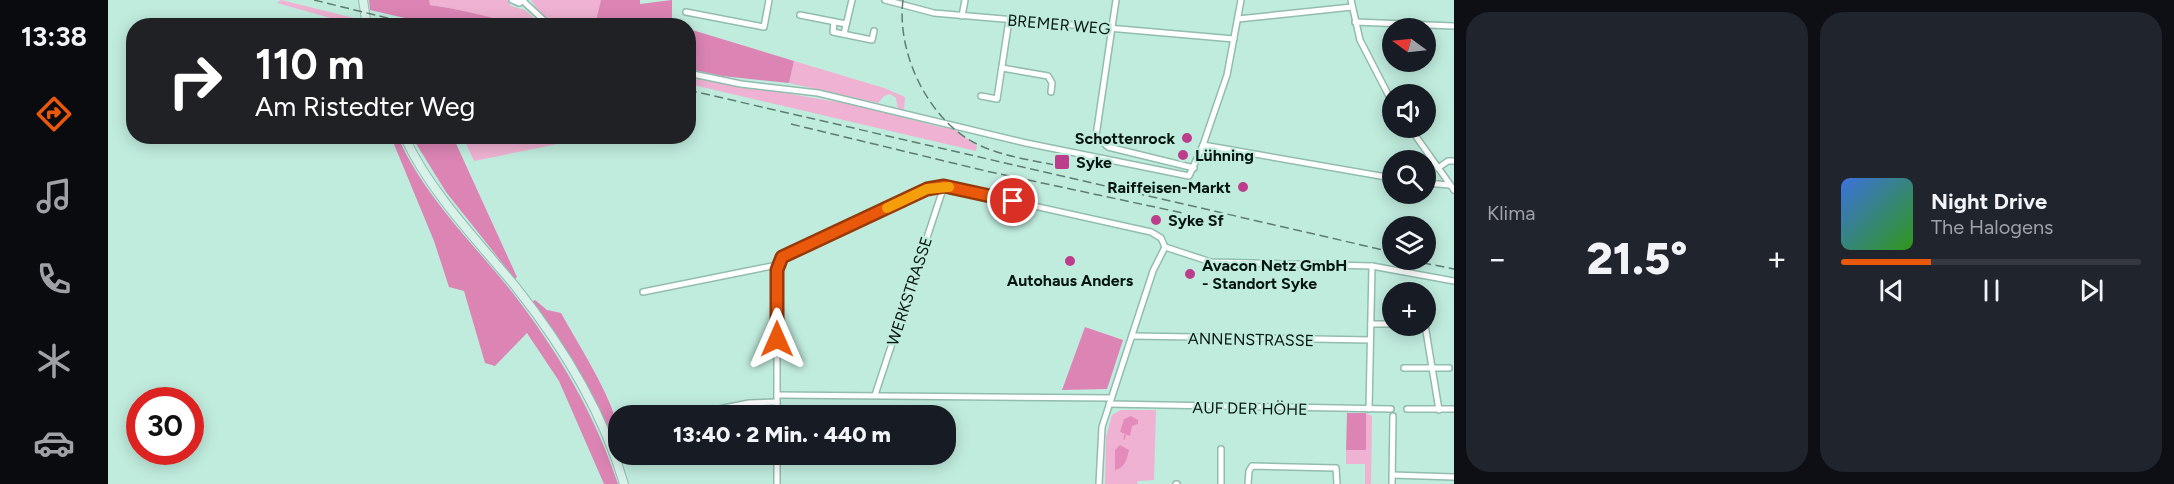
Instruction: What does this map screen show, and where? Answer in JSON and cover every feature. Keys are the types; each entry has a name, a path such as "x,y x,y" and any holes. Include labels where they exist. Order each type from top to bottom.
{"main road":[{"path":"363,0 366,18"},
{"path":"409,144 433,185 515,286 571,365 600,422 624,484"}],"street":[{"path":"512,0 524,0 542,18"},
{"path":"687,12 764,27 769,0"},
{"path":"844,34 852,0"},
{"name":"BREMER WEG","path":"885,0 934,13 1234,39"},
{"path":"962,16 965,0"},
{"path":"1116,0 1096,129 1099,142 1108,147 1194,168"},
{"path":"696,75 741,84 818,93 1152,170 1189,176 1203,145 1227,75 1241,0"},
{"path":"1352,0 1355,22 1372,67 1382,84"},
{"path":"1238,20 1352,7"},
{"path":"800,15 846,24"},
{"path":"981,96 997,99 1009,20"},
{"path":"834,22 833,32 872,40 874,31"},
{"path":"1355,22 1454,26"},
{"path":"1002,68 1048,76 1052,83 1051,92"},
{"path":"1417,138 1452,188"},
{"path":"1203,145 1228,152 1382,176"},
{"path":"1438,168 1448,161 1454,161"},
{"path":"1436,185 1452,188"},
{"path":"739,405 777,402 777,265 782,257 927,189 944,186 1151,232 1161,238 1165,248"},
{"name":"WERKSTRASSE","path":"875,395 944,186"},
{"path":"1165,248 1211,262 1372,266 1454,281"},
{"path":"1099,484 1100,444 1110,401 1153,271 1161,251 1165,248"},
{"path":"643,292 660,292 777,265"},
{"path":"1369,409 1372,266"},
{"path":"1371,324 1382,324"},
{"name":"ANNENSTRASSE","path":"1132,336 1370,340"},
{"path":"1427,336 1439,410"},
{"path":"1404,368 1449,368"},
{"name":"AUF DER HÖHE","path":"777,395 875,395 1391,409"},
{"path":"1407,409 1454,409"},
{"path":"1392,484 1393,416"},
{"path":"1221,449 1221,484"},
{"path":"777,465 777,484"},
{"path":"1248,484 1249,471 1252,466 1336,468 1337,484"},
{"path":"1392,475 1454,477"},
{"path":"1439,476 1439,484"}],"shaded area":[{"path":"281,0 354,18 330,18 277,3"},
{"path":"369,0 429,0 430,5 494,18 405,18 370,10"},
{"path":"429,0 507,0 511,6 525,10 534,18 495,18 429,5"},
{"path":"531,0 601,0 598,18 546,18"},
{"path":"601,0 640,0 640,4 672,0 672,18 597,18"},
{"path":"696,31 794,61 789,83 722,76 696,70"},
{"path":"794,61 884,88 905,97 904,111 898,109 896,98 890,94 884,96 878,103 789,83"},
{"path":"696,78 855,105 944,128 947,124 977,146 976,151 696,86"},
{"path":"394,144 401,144 435,199 529,314 559,360 586,408 608,456 608,465 611,465 618,484 604,484 559,381 527,333 495,366 485,363 464,291 449,287 434,241"},
{"path":"416,144 456,144 517,277 515,279 446,192"},
{"path":"466,144 558,144 474,161"},
{"path":"535,300 547,310 561,313 611,405 608,405 608,426 573,360 532,302"},
{"path":"1085,327 1123,340 1107,389 1062,390"},
{"path":"1121,410 1156,410 1154,480 1138,481 1137,484 1105,484 1106,437 1112,415"},
{"path":"1347,413 1366,413 1366,450 1346,450"},
{"path":"1366,413 1372,416 1371,484 1365,484 1365,464 1346,464 1346,450 1366,450"},
{"path":"1131,416 1138,420 1138,424 1132,426 1130,436 1120,432 1124,419"},
{"path":"1120,445 1129,450 1123,465 1115,470 1115,450"}],"waterway":[{"path":"1124,439 1125,435"}],"railway":[{"path":"314,0 387,18"},
{"path":"903,0 902,21 911,64 920,85 946,122 963,136 981,146 1003,154 1071,168"},
{"path":"696,92 1382,250"},
{"path":"791,124 986,171 1183,213"},
{"path":"1436,265 1454,269"}],"slow traffic":[{"path":"887,208 927,189 949,187"}],"place":[{"name":"Schottenrock","path":"1187,138"},
{"name":"Lühning","path":"1183,155"},
{"name":"Syke","path":"1062,162"},
{"name":"Raiffeisen-Markt","path":"1243,187"},
{"name":"Syke Sf","path":"1156,220"},
{"name":"Autohaus Anders","path":"1070,261"},
{"name":"Avacon Netz GmbH - Standort Syke","path":"1190,274"}],"route":[{"path":"777,339 777,265 782,257 927,189 944,186 1013,201"}]}
